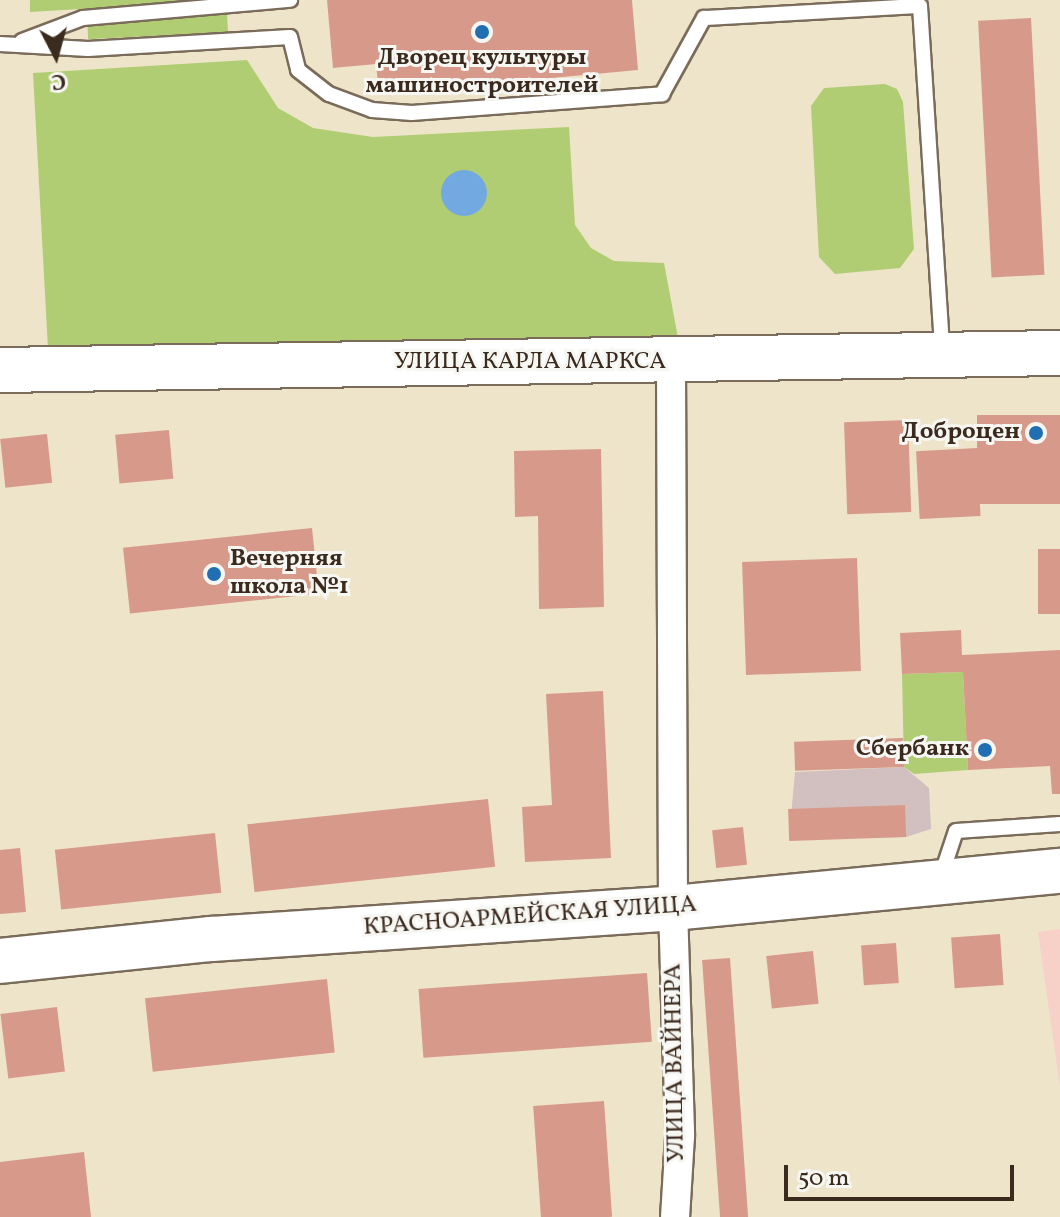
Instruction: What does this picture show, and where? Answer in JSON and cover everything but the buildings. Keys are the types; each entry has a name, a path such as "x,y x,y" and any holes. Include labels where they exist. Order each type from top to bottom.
{"main road":[{"name":"УЛИЦА КАРЛА МАРКСА","path":"0,370 671,363 1060,353"},
{"name":"КРАСНОАРМЕЙСКАЯ УЛИЦА","path":"0,961 211,939 673,908 1060,871"}],"street":[{"name":"УЛИЦА ВАЙНЕРА","path":"671,363 673,908 680,1136 675,1217"}],"lane":[{"path":"18,43 83,18 290,0"},
{"path":"0,44 88,49 290,37 298,70 329,94 372,110 412,113 662,94 704,18 920,6 943,357"},
{"path":"938,884 956,831 1060,824"}],"shaded area":[{"path":"904,767 929,788 931,829 906,837 789,839 795,772"},
{"path":"1060,929 1060,1087 1038,932"}],"green space":[{"path":"30,0 232,0 30,12"},
{"path":"227,13 228,32 88,39 87,20"},
{"path":"247,60 278,108 313,128 373,137 569,127 575,225 591,248 614,261 664,263 679,343 48,349 33,73"},
{"path":"885,84 897,89 903,102 914,249 900,268 835,274 819,257 811,106 824,88"},
{"path":"963,672 968,770 914,774 904,767 902,674"}],"water":[{"path":"464,170 481,176 487,193 481,210 464,216 447,210 441,193 447,176"}],"place":[{"name":"Дворец культуры машиностроителей","path":"482,32"},
{"name":"Доброцен","path":"1036,433"},
{"name":"Вечерняя школа №1","path":"214,574"},
{"name":"Сбербанк","path":"985,750"}]}
